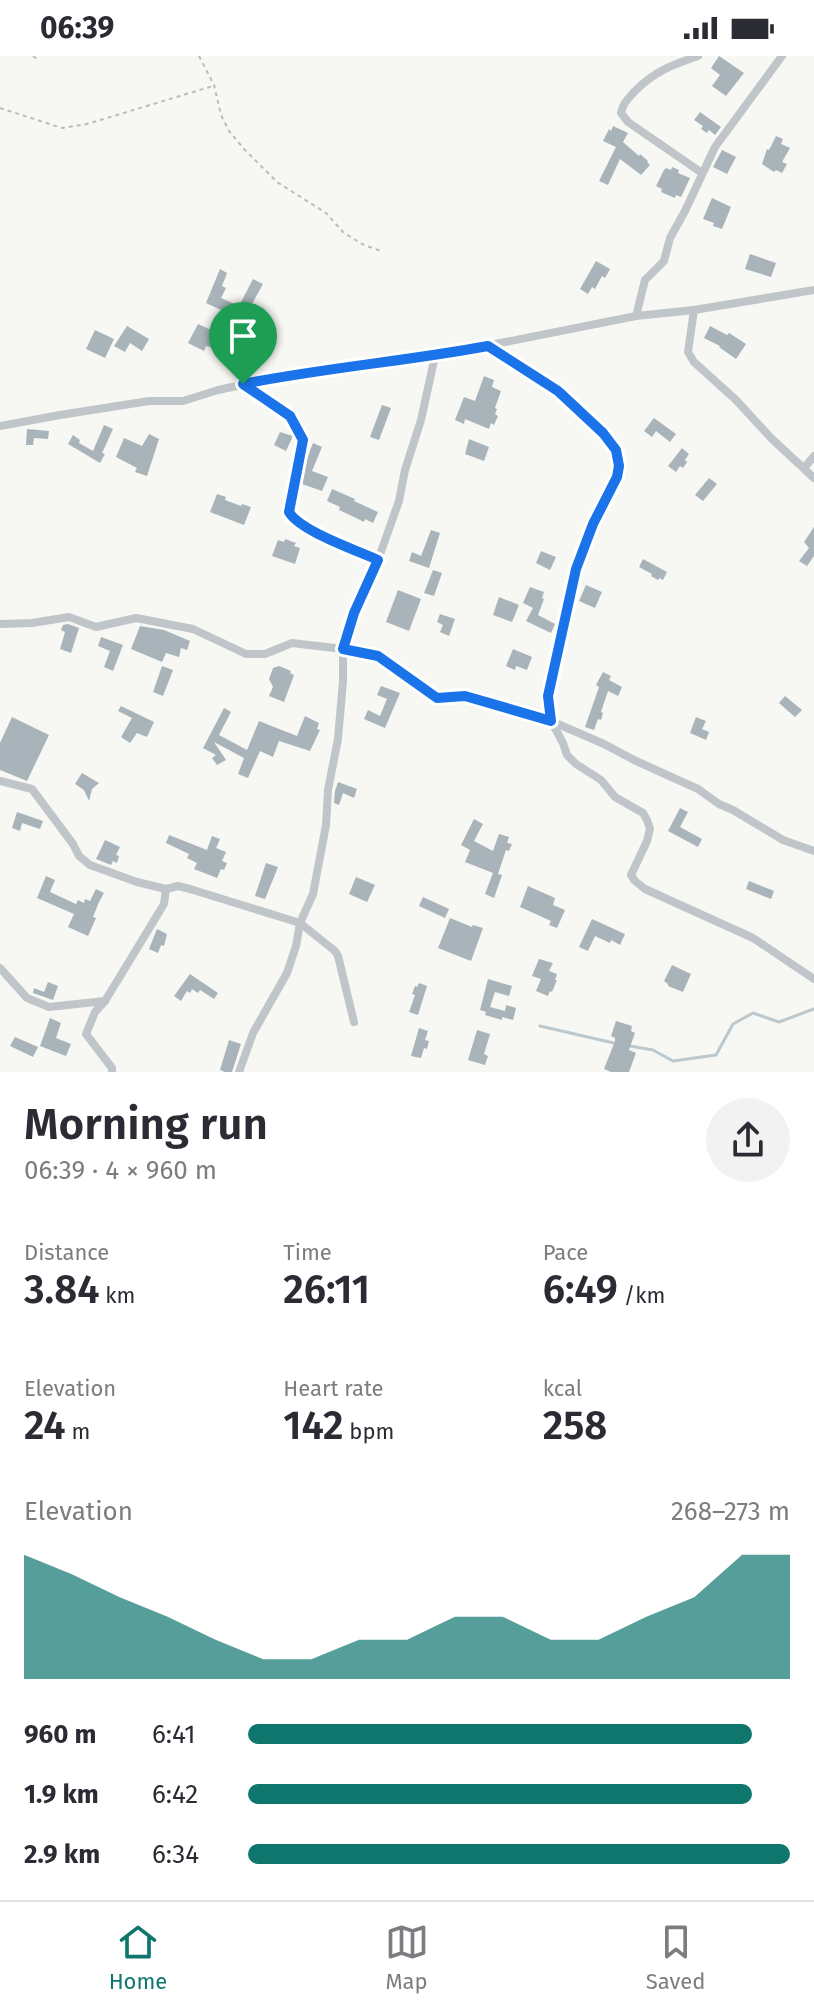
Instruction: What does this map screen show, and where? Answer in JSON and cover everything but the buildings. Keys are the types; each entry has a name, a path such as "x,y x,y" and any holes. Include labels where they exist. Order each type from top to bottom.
{"street":[{"path":"698,56 668,66 648,78 623,104 621,113 628,122 702,173"},
{"path":"636,316 645,280 664,261 670,238 715,147 782,56"},
{"path":"0,426 149,401 183,401 288,375 435,356 636,316 694,310 814,289"},
{"path":"694,310 688,352 694,362 814,478"},
{"path":"488,346 558,391 603,433 616,450 619,466 617,477 593,524 576,569 548,696 551,721 567,755 601,780 615,797 643,813 647,820 650,829 647,841 631,875 635,881 645,889 753,938 814,979"},
{"path":"239,1072 253,1033 287,973 300,923 313,894 338,739 343,649 354,613 378,560 399,501 435,356"},
{"path":"243,384 290,416 303,440 289,512 294,520 378,560"},
{"path":"804,468 814,456"},
{"path":"0,624 69,617 96,627 136,618 193,629 246,654 265,654 292,643 378,656 437,698 465,696 551,721 698,789 783,840 814,851"},
{"path":"0,781 32,789 79,856 90,865 137,882 166,889 178,886 190,889 300,923 338,956 354,1022"},
{"path":"112,1072 86,1034 95,1012 105,1001 164,904 166,889"},
{"path":"0,968 27,998 49,1007 105,1001"}],"path":[{"path":"33,56 39,61"},
{"path":"199,56 214,85 225,123 244,149 277,182 326,213 351,238 381,251"},
{"path":"0,108 62,128 87,124 214,85"}],"waterway":[{"path":"630,1046 653,1050 673,1061 716,1055 733,1024 753,1013 779,1022 814,1009"},
{"path":"540,1026 618,1044"}],"route":[{"path":"488,346 558,391 603,433 616,450 619,466 576,569 548,696 551,721 465,696 437,698 378,656 343,649 354,613 378,560 294,520 289,512 303,440 290,416 243,384 488,346"}]}
